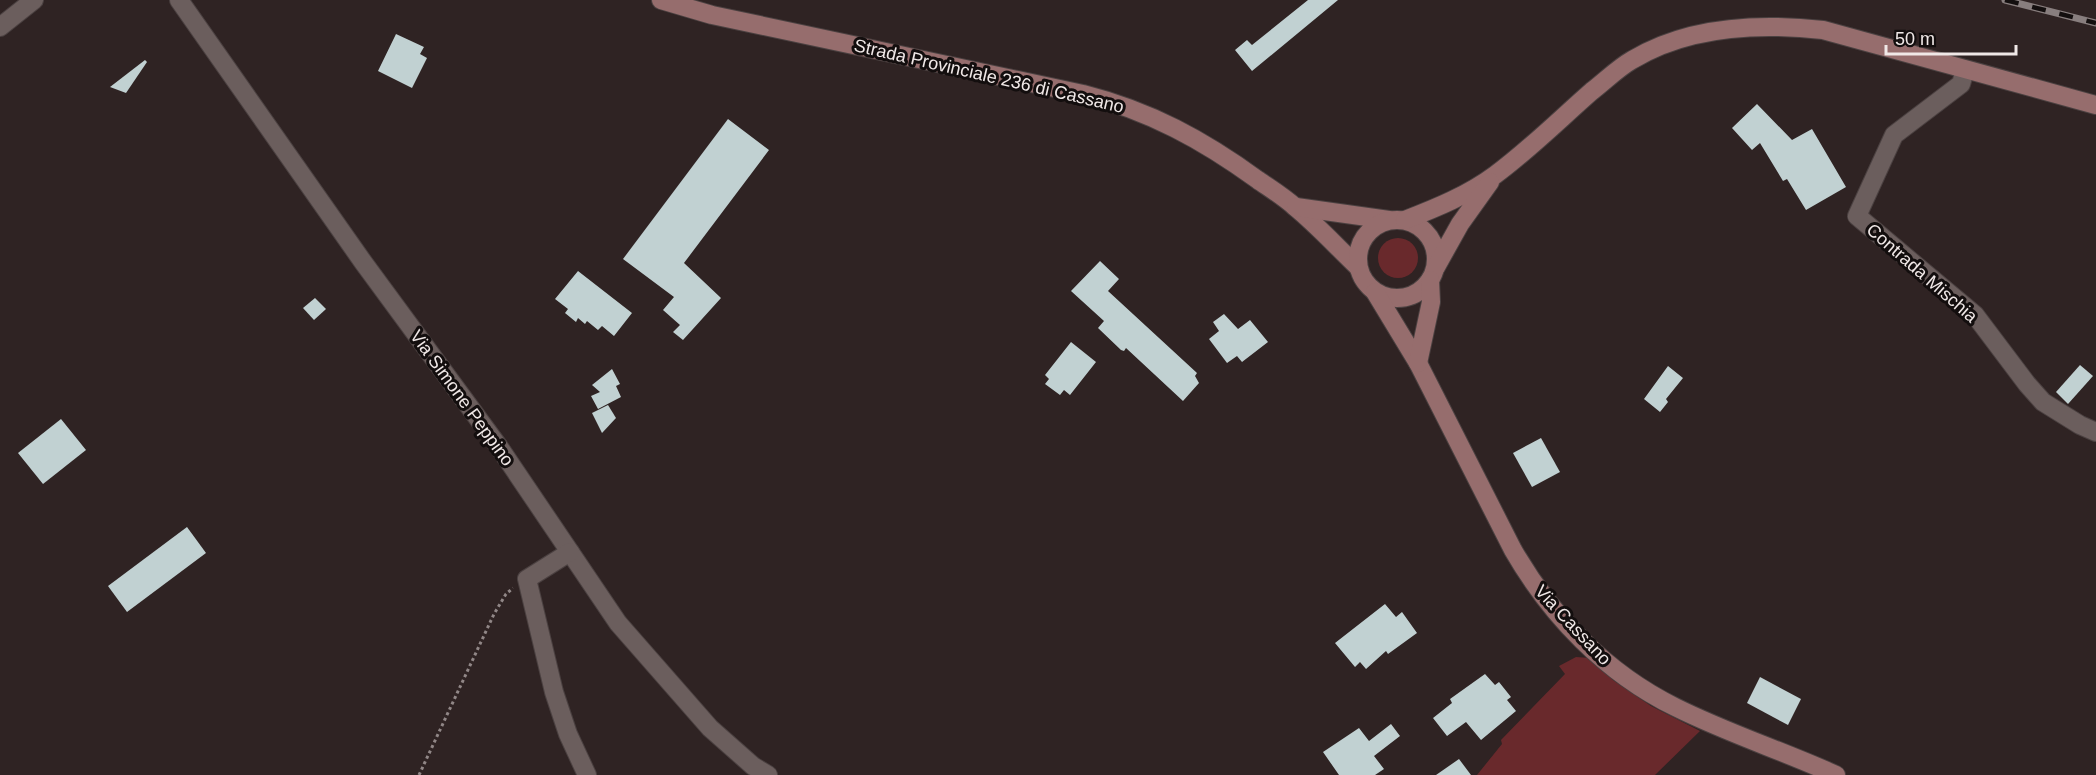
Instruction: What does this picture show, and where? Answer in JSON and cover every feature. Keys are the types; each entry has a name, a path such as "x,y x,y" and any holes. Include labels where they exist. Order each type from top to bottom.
{"main road":[{"name":"Strada Provinciale 236 di Cassano","path":"661,0 712,15 1107,101 1169,124 1232,161 1296,207 1358,267"},
{"path":"1494,175 1460,224 1422,289 1405,297 1387,297 1376,292 1362,277 1358,267 1358,255 1364,237 1377,224 1397,220 1458,197 1494,175 1631,60 1689,36 1729,29 1761,27 1813,29 2096,105"},
{"path":"1296,207 1417,224 1430,237 1437,255 1431,302 1418,363"},
{"name":"Via Cassano","path":"1376,292 1418,363 1513,550 1535,586 1563,620 1602,659 1643,689 1675,707 1825,773"}],"street":[{"path":"0,27 34,0"},
{"name":"Via Simone Peppino","path":"179,0 363,262 499,447 618,623 710,728 744,759 768,775"},
{"name":"Contrada Mischia","path":"1965,70 1961,84 1894,135 1857,216 1976,315 2043,402 2096,432"},
{"path":"570,552 527,579 557,700 568,735 587,775"}],"path":[{"path":"419,775 494,614 506,594 527,579"}],"shaded area":[{"path":"1398,238 1406,239 1412,244 1417,250 1417,266 1412,272 1406,277 1398,278 1390,277 1384,272 1379,266 1378,258 1379,250 1384,244 1390,239"},
{"path":"1576,657 1590,658 1613,680 1651,706 1700,731 1655,775 1477,775 1502,744 1501,740 1565,674 1559,666"}],"building":[{"path":"1308,0 1338,0 1252,71 1235,50 1247,40 1252,45"},
{"path":"396,34 424,47 420,54 427,58 412,88 378,71"},
{"path":"145,60 147,62 126,93 110,87"},
{"path":"1757,104 1792,140 1812,129 1846,187 1806,210 1787,179 1783,181 1760,143 1752,150 1732,128"},
{"path":"728,119 769,150 684,263 721,298 683,340 673,332 680,325 663,310 674,297 623,259"},
{"path":"1100,261 1119,279 1108,291 1197,373 1195,376 1199,383 1183,401 1126,348 1124,351 1121,350 1098,328 1104,321 1071,291"},
{"path":"578,271 632,313 614,336 602,326 598,330 587,321 585,324 578,318 576,322 565,313 568,309 555,299"},
{"path":"315,298 326,309 314,320 303,308"},
{"path":"1224,314 1238,329 1250,320 1268,342 1242,362 1237,356 1227,363 1209,339 1219,331 1213,322"},
{"path":"1071,342 1096,362 1070,395 1064,390 1060,395 1045,384 1049,379 1045,375"},
{"path":"2080,365 2093,376 2068,404 2056,392"},
{"path":"1668,366 1683,378 1666,399 1668,402 1660,412 1644,399"},
{"path":"612,369 620,384 616,386 621,397 598,409 591,396 600,392 592,385"},
{"path":"608,405 616,418 602,433 592,413"},
{"path":"61,419 86,450 43,484 18,453"},
{"path":"1541,438 1560,472 1532,487 1513,453"},
{"path":"187,527 206,553 127,612 108,586"},
{"path":"1385,604 1396,617 1402,612 1417,633 1388,654 1386,651 1366,669 1360,662 1355,667 1335,643"},
{"path":"1485,674 1495,685 1499,682 1511,697 1507,700 1516,711 1481,740 1466,722 1447,736 1433,718 1452,703 1450,699"},
{"path":"1760,677 1801,699 1788,725 1747,703"},
{"path":"1391,724 1400,736 1374,756 1384,769 1375,775 1339,775 1323,752 1359,728 1369,741"},
{"path":"1459,759 1471,775 1436,775"}],"railway":[{"path":"2005,0 2096,23"}]}
